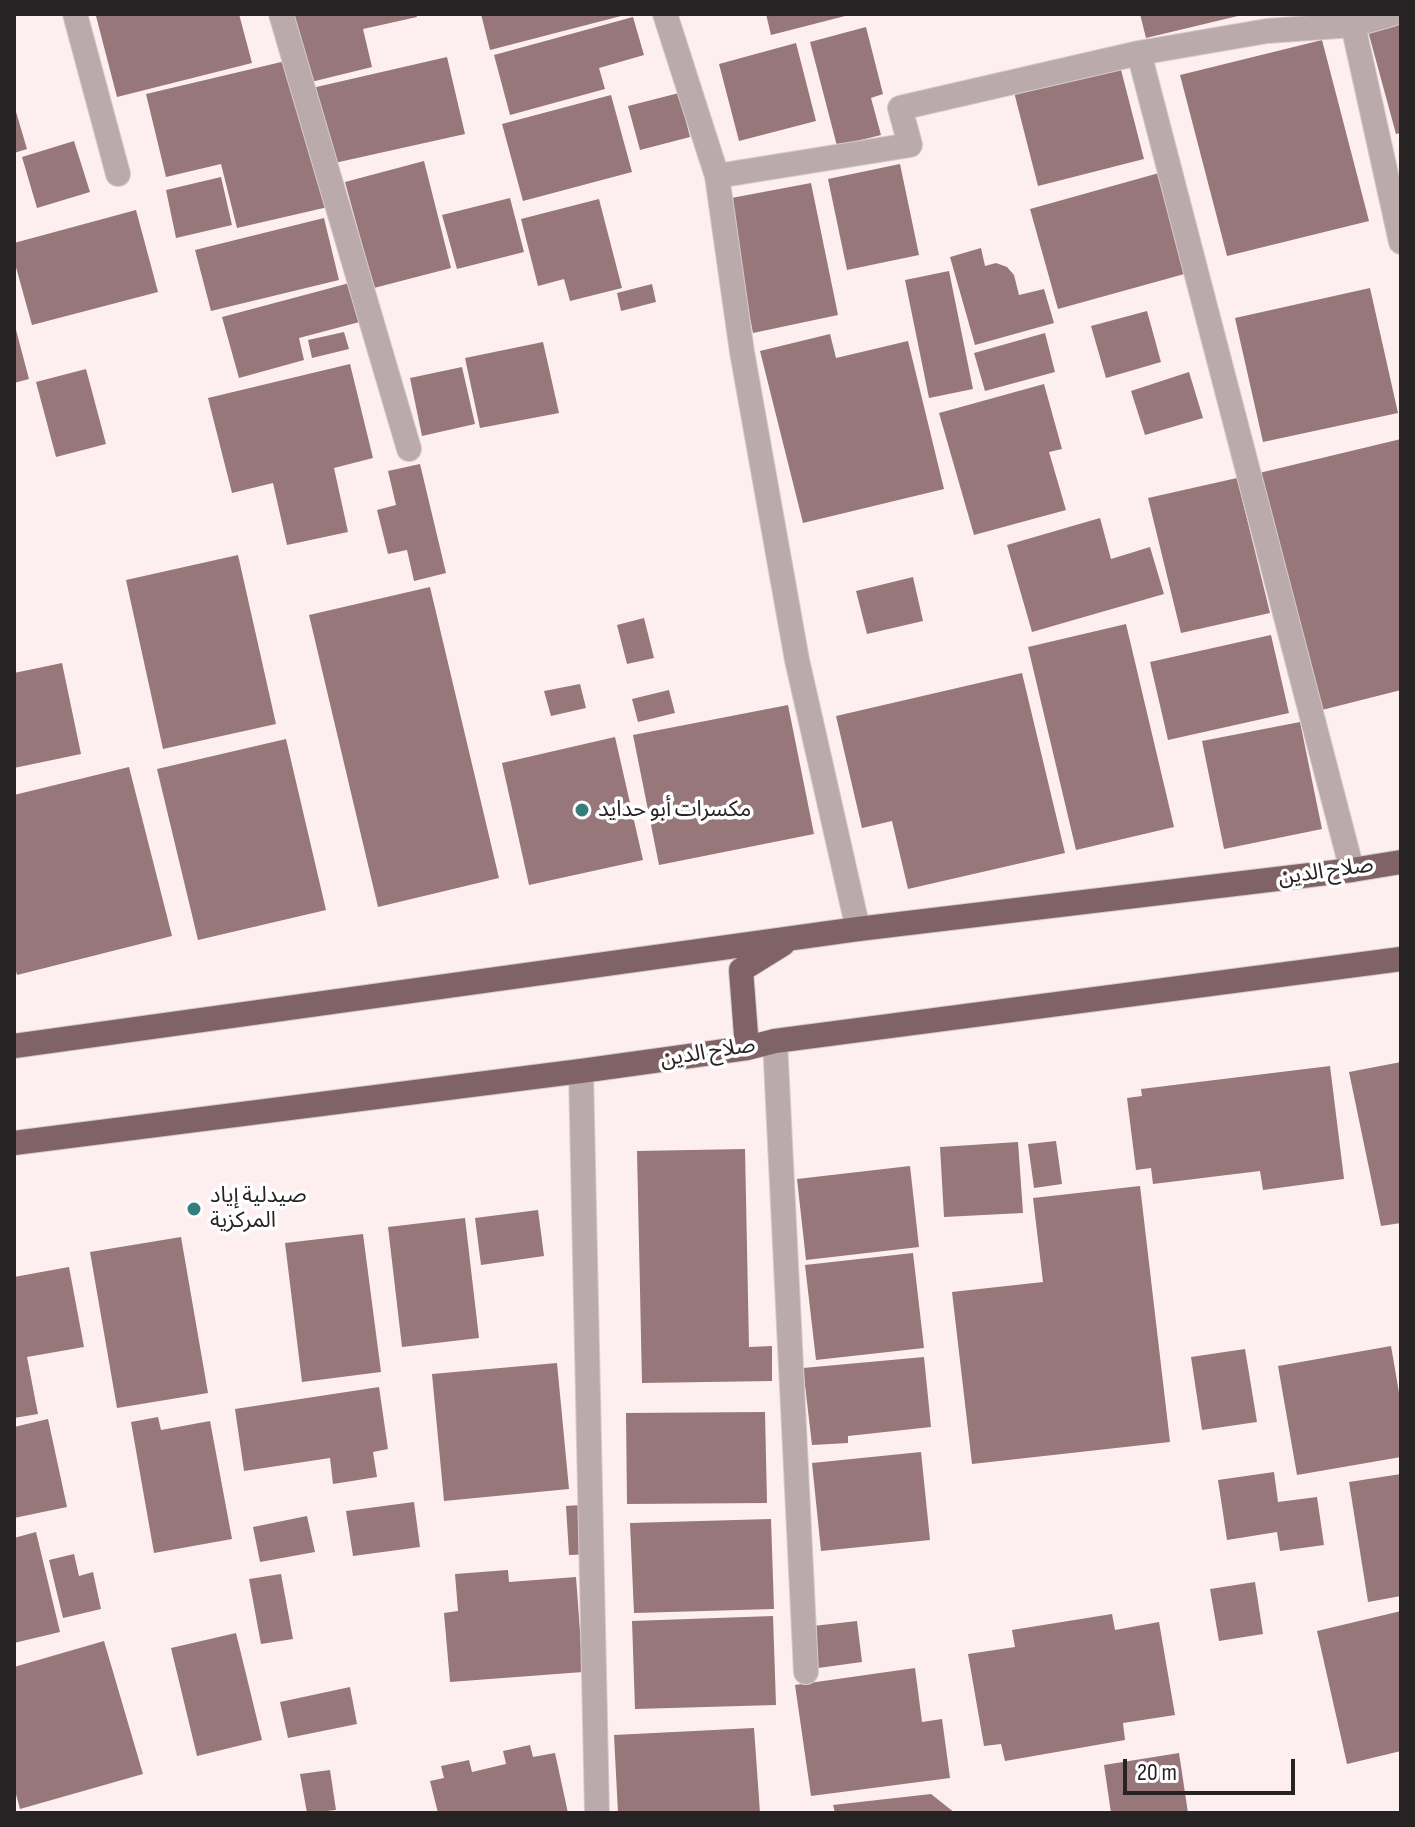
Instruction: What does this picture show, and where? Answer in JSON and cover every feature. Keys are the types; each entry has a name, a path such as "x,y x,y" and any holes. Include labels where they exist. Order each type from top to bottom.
{"highway":[{"name":"صلاح الدين","path":"14,1046 858,929 1401,862"},
{"path":"747,1048 741,970 792,939"},
{"name":"صلاح الدين","path":"14,1143 581,1071 747,1048 775,1041 1401,959"}],"street":[{"path":"75,14 118,174"},
{"path":"281,14 409,449"},
{"path":"665,14 717,176 742,352 797,660 858,929"},
{"path":"717,176 910,145 900,108 1265,22 1353,25 1392,14"},
{"path":"1353,25 1401,242"},
{"path":"1139,53 1352,870"},
{"path":"775,1041 806,1672"},
{"path":"581,1071 597,1813"}],"building":[{"path":"239,14 252,63 117,97 96,16"},
{"path":"289,14 416,14 417,17 363,29 372,67 307,83"},
{"path":"481,14 625,14 625,15 490,50"},
{"path":"766,14 849,14 849,15 771,35"},
{"path":"1140,14 1242,14 1242,15 1146,38"},
{"path":"633,17 644,55 599,68 605,89 510,115 494,55"},
{"path":"1401,22 1401,133 1396,134 1368,31"},
{"path":"866,27 883,94 871,98 881,135 837,146 810,42"},
{"path":"1322,40 1369,221 1227,256 1180,75"},
{"path":"796,43 816,121 739,141 719,64"},
{"path":"447,57 465,134 330,164 312,88"},
{"path":"294,59 328,207 237,228 221,164 166,177 146,94"},
{"path":"1120,66 1144,159 1038,186 1014,92"},
{"path":"679,93 690,137 640,150 628,106"},
{"path":"611,95 632,172 523,201 502,124"},
{"path":"14,105 27,149 14,153"},
{"path":"74,141 90,192 37,208 22,157"},
{"path":"424,161 451,268 374,288 345,182"},
{"path":"900,164 919,255 847,270 828,179"},
{"path":"1159,173 1188,273 1058,309 1030,209"},
{"path":"221,177 232,225 176,238 166,190"},
{"path":"811,183 838,315 753,333 726,199"},
{"path":"510,198 524,252 457,269 442,215"},
{"path":"599,199 622,288 570,301 564,279 538,286 521,219"},
{"path":"136,210 158,292 32,325 14,260 14,243"},
{"path":"324,218 339,280 211,311 195,250"},
{"path":"981,248 985,266 996,263 1007,267 1014,275 1019,295 1044,289 1054,323 975,345 950,257"},
{"path":"949,271 973,389 929,398 905,280"},
{"path":"357,281 367,320 299,338 304,360 239,378 222,317"},
{"path":"652,284 656,302 621,311 617,293"},
{"path":"1370,288 1398,413 1263,442 1235,318"},
{"path":"1147,311 1161,362 1106,378 1091,326"},
{"path":"14,327 29,379 14,383"},
{"path":"344,332 349,349 312,358 308,340"},
{"path":"1045,333 1055,372 985,391 974,353"},
{"path":"830,334 836,358 908,341 944,489 803,523 760,351"},
{"path":"543,342 559,413 480,428 465,358"},
{"path":"350,364 373,458 334,468 348,532 287,545 273,483 232,493 208,398"},
{"path":"462,367 475,424 422,436 410,378"},
{"path":"86,369 106,444 56,457 36,382"},
{"path":"1189,372 1203,418 1145,435 1131,391"},
{"path":"1044,384 1062,449 1049,452 1066,510 974,535 939,413"},
{"path":"1401,439 1401,690 1314,712 1255,474"},
{"path":"420,464 446,573 414,581 407,550 388,554 377,510 396,505 388,471"},
{"path":"1237,478 1270,613 1181,633 1148,498"},
{"path":"1100,518 1111,559 1150,547 1164,594 1032,632 1007,545"},
{"path":"238,555 276,724 163,749 126,580"},
{"path":"913,577 923,621 867,634 856,591"},
{"path":"430,587 499,878 378,907 309,615"},
{"path":"644,618 654,658 627,664 617,625"},
{"path":"1126,624 1174,827 1076,850 1028,647"},
{"path":"1271,635 1289,713 1168,740 1150,662"},
{"path":"62,663 81,754 14,768 14,673"},
{"path":"1022,673 1065,853 908,889 892,821 862,828 836,716"},
{"path":"580,684 586,708 551,716 544,691"},
{"path":"669,690 675,713 638,722 632,699"},
{"path":"788,705 814,834 659,865 633,735"},
{"path":"1300,722 1322,829 1224,849 1202,741"},
{"path":"615,737 643,860 529,885 502,763"},
{"path":"286,739 326,910 198,940 157,769"},
{"path":"129,767 172,936 17,975 14,964 14,795"},
{"path":"1401,1062 1401,1223 1381,1226 1349,1072"},
{"path":"1330,1066 1344,1179 1263,1190 1260,1171 1153,1184 1151,1168 1136,1170 1127,1098 1142,1096 1141,1089"},
{"path":"1056,1141 1062,1184 1034,1188 1028,1144"},
{"path":"1018,1142 1023,1213 944,1217 940,1147"},
{"path":"745,1149 749,1347 772,1346 772,1381 642,1383 637,1151"},
{"path":"910,1166 919,1247 806,1260 797,1179"},
{"path":"1140,1186 1170,1442 972,1464 952,1292 1043,1282 1033,1198"},
{"path":"538,1210 544,1256 481,1265 475,1218"},
{"path":"465,1218 479,1338 402,1347 388,1227"},
{"path":"363,1234 381,1372 302,1382 285,1243"},
{"path":"181,1237 208,1393 117,1408 90,1252"},
{"path":"913,1253 924,1348 816,1360 805,1265"},
{"path":"69,1267 84,1347 27,1357 38,1414 14,1418 14,1277"},
{"path":"1391,1346 1401,1404 1401,1457 1297,1475 1278,1366"},
{"path":"1245,1349 1257,1422 1202,1430 1191,1357"},
{"path":"924,1357 931,1427 848,1436 848,1443 812,1445 803,1368"},
{"path":"557,1363 569,1489 444,1501 432,1374"},
{"path":"379,1387 388,1449 373,1452 377,1477 333,1484 330,1458 244,1471 235,1409"},
{"path":"765,1412 767,1503 627,1504 626,1413"},
{"path":"158,1417 161,1430 210,1421 232,1539 154,1553 131,1422"},
{"path":"48,1419 67,1507 14,1518 14,1427"},
{"path":"921,1452 930,1540 821,1551 812,1463"},
{"path":"1274,1472 1278,1502 1317,1497 1324,1545 1280,1551 1277,1532 1227,1540 1218,1480"},
{"path":"1401,1474 1401,1596 1368,1602 1349,1482"},
{"path":"414,1502 420,1547 353,1556 346,1511"},
{"path":"594,1504 598,1554 569,1555 566,1506"},
{"path":"307,1516 315,1552 260,1562 253,1527"},
{"path":"771,1519 774,1609 634,1613 630,1523"},
{"path":"36,1532 60,1632 14,1643 14,1538"},
{"path":"74,1554 79,1576 93,1572 101,1609 63,1618 49,1560"},
{"path":"508,1570 509,1582 576,1577 583,1672 450,1682 444,1613 458,1611 455,1574"},
{"path":"281,1574 293,1639 261,1644 249,1579"},
{"path":"1255,1582 1263,1634 1219,1641 1210,1589"},
{"path":"1401,1611 1401,1751 1347,1764 1317,1631"},
{"path":"1112,1614 1115,1630 1159,1622 1175,1715 1123,1723 1125,1740 1005,1761 1001,1744 984,1746 968,1654 1015,1647 1012,1630"},
{"path":"773,1616 776,1705 635,1709 632,1621"},
{"path":"857,1621 862,1662 818,1668 813,1626"},
{"path":"236,1633 262,1740 197,1756 171,1648"},
{"path":"104,1641 143,1774 20,1809 14,1787 14,1667"},
{"path":"915,1668 922,1722 942,1719 950,1778 811,1796 795,1685"},
{"path":"350,1687 357,1724 288,1738 280,1702"},
{"path":"754,1728 760,1813 618,1813 614,1735"},
{"path":"530,1745 533,1757 555,1753 568,1813 438,1813 430,1781 444,1778 441,1766 469,1760 472,1772 506,1764 503,1751"},
{"path":"1179,1753 1188,1813 1111,1813 1104,1765"},
{"path":"330,1770 336,1810 307,1813 300,1774"},
{"path":"931,1794 955,1813 835,1813 833,1805"}],"place":[{"name":"مكسرات أبو حدايد","path":"582,810"},
{"name":"صيدلية إياد المركزية","path":"194,1209"}]}
